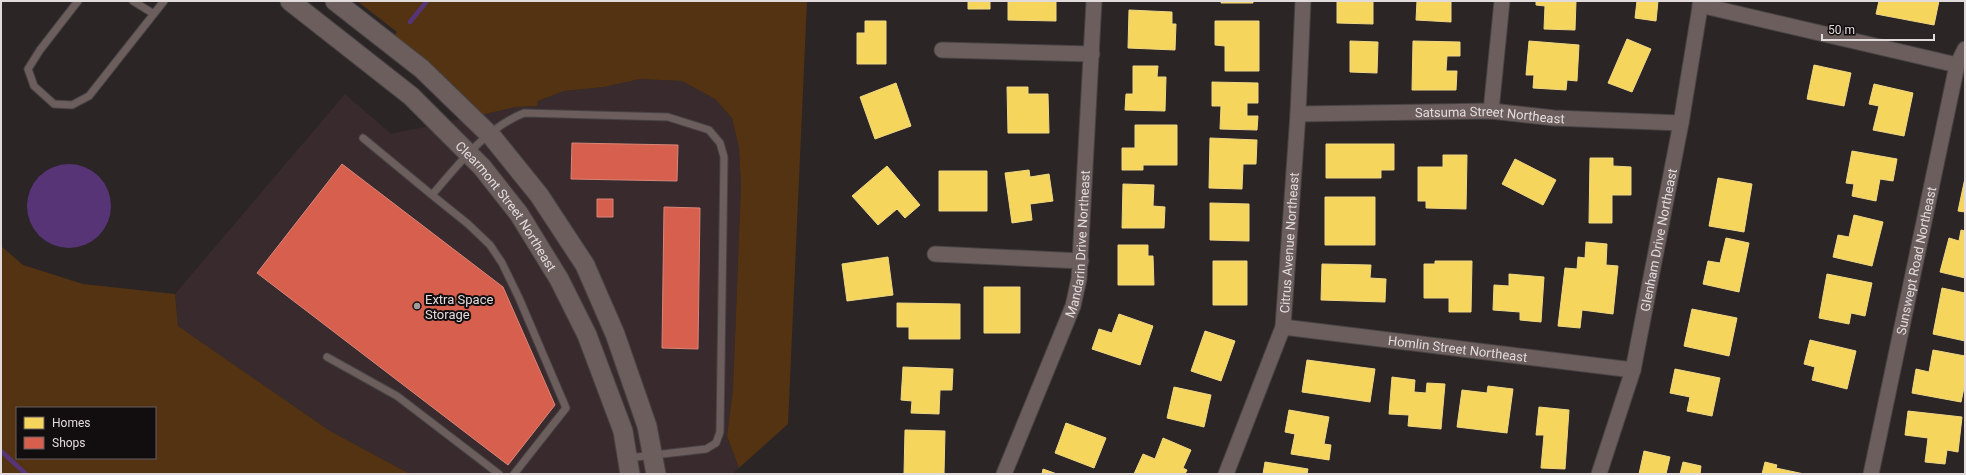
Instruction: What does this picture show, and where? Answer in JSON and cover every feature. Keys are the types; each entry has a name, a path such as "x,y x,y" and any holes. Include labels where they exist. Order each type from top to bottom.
{"street":[{"name":"Clearmont Street Northeast","path":"290,1 411,96 482,167 520,214 558,279 587,335 623,431 629,466"},
{"path":"336,1 422,69 490,135 539,195 585,265 615,334 647,426 656,474"},
{"name":"Mandarin Drive Northeast","path":"1004,474 1073,306 1081,261 1094,1"},
{"name":"Citrus Avenue Northeast","path":"1226,474 1283,328 1298,114 1303,1"},
{"path":"1491,111 1502,1"},
{"path":"1700,3 1957,65"},
{"name":"Glenham Drive Northeast","path":"1599,474 1633,370 1681,122 1700,3"},
{"path":"942,50 1092,54"},
{"name":"Sunswept Road Northeast","path":"1871,474 1957,65 1965,50"},
{"name":"Satsuma Street Northeast","path":"1298,114 1491,111 1554,118 1681,122"},
{"path":"935,254 1081,261"},
{"name":"Homlin Street Northeast","path":"1283,328 1633,370"}],"lane":[{"path":"78,1 40,50 28,69 34,86 54,104 72,105 89,96 164,1"},
{"path":"133,1 154,14"},
{"path":"432,195 469,154 490,135 510,119 524,113 668,117 709,130 720,143 724,157 720,432 716,443 706,449 652,454 629,466"},
{"path":"363,138 468,224 490,245 502,263 520,298 566,408 514,474"},
{"path":"327,356 396,396 499,474"}],"shaded area":[{"path":"357,1 807,1 788,424 739,468 727,436 733,389 741,186 739,148 732,118 715,99 682,81 640,79 604,87 564,91 538,101 537,106 516,107 481,115 394,36 397,32"},
{"path":"640,79 682,81 715,99 732,118 739,148 741,186 733,389 727,436 739,468 732,474 664,474 622,330 481,115 516,107 537,106 538,101 564,91 604,87"},
{"path":"345,94 391,134 429,126 476,174 513,220 552,284 580,338 615,434 622,474 410,474 330,431 178,326 175,294"},
{"path":"461,119 487,144 533,201 578,270 608,337 640,428 648,474 638,474 594,331 448,122"},
{"path":"69,164 85,167 92,171 104,183 108,190 111,206 108,222 104,229 92,241 85,245 69,248 53,245 46,241 34,229 30,222 27,206 30,190 34,183 46,171 53,167"},
{"path":"1,246 23,265 83,284 175,294 178,326 330,431 410,474 1,474"}],"building: Homes":[{"path":"968,1 990,1 990,9 968,9"},
{"path":"1008,1 1056,1 1056,21 1008,20"},
{"path":"1221,1 1253,1 1253,3 1221,3"},
{"path":"1337,1 1373,1 1373,24 1337,23"},
{"path":"1417,1 1451,1 1451,22 1416,20"},
{"path":"1536,1 1576,1 1575,30 1544,29 1545,6 1536,5"},
{"path":"1637,1 1658,1 1656,21 1635,18"},
{"path":"1879,1 1939,1 1934,25 1876,14"},
{"path":"1129,10 1172,12 1172,24 1176,24 1175,50 1128,48"},
{"path":"865,21 886,21 886,64 857,64 857,33 865,33"},
{"path":"1215,21 1259,21 1259,71 1225,71 1225,46 1215,45"},
{"path":"1627,39 1651,49 1632,92 1608,83"},
{"path":"1350,41 1378,42 1377,73 1350,72"},
{"path":"1413,41 1460,42 1460,56 1447,56 1446,71 1457,71 1456,90 1412,90"},
{"path":"1529,41 1579,45 1577,81 1567,80 1566,90 1533,88 1534,75 1526,75"},
{"path":"1814,65 1851,73 1844,106 1807,99"},
{"path":"1133,66 1158,66 1157,77 1166,77 1165,111 1125,110 1126,94 1133,94"},
{"path":"1212,82 1258,83 1258,103 1247,103 1247,116 1258,116 1257,130 1220,129 1221,106 1212,106"},
{"path":"896,83 911,126 875,139 860,97"},
{"path":"1874,84 1913,93 1904,136 1873,130 1879,106 1869,104"},
{"path":"1007,87 1028,87 1028,94 1048,94 1049,133 1008,133"},
{"path":"1135,125 1177,125 1177,165 1143,165 1143,170 1122,170 1122,148 1135,148"},
{"path":"1210,138 1257,140 1256,164 1243,164 1242,189 1209,188"},
{"path":"1326,144 1394,144 1394,170 1381,170 1381,178 1326,178"},
{"path":"1852,151 1897,159 1893,181 1880,179 1876,201 1852,196 1854,184 1846,183"},
{"path":"1443,155 1467,155 1466,209 1426,208 1426,201 1418,201 1418,167 1443,167"},
{"path":"1590,158 1613,158 1613,166 1631,167 1631,195 1612,195 1612,223 1589,223"},
{"path":"1515,159 1556,180 1543,205 1502,184"},
{"path":"887,166 920,205 905,218 897,209 878,225 852,196"},
{"path":"1029,170 1030,177 1049,174 1053,201 1030,204 1032,220 1012,223 1005,173"},
{"path":"939,171 987,171 987,211 939,211"},
{"path":"1718,178 1752,184 1744,232 1709,226"},
{"path":"1965,178 1965,212 1958,211"},
{"path":"1123,184 1154,185 1153,206 1165,207 1164,228 1122,228"},
{"path":"1325,197 1375,197 1375,245 1325,245"},
{"path":"1210,203 1249,204 1249,241 1210,240"},
{"path":"1854,215 1883,222 1872,266 1833,257 1838,235 1849,237"},
{"path":"1961,230 1965,231 1965,278 1940,272 1949,238 1959,241"},
{"path":"1726,238 1749,243 1739,292 1703,284 1708,261 1720,263"},
{"path":"1586,242 1607,244 1606,265 1618,266 1613,314 1582,310 1580,328 1558,326 1565,268 1577,269 1578,257 1585,258"},
{"path":"1118,245 1148,245 1148,256 1153,256 1154,285 1118,285"},
{"path":"888,257 893,295 847,301 842,264"},
{"path":"1213,261 1247,261 1247,305 1213,305"},
{"path":"1435,261 1472,261 1471,312 1449,312 1449,298 1424,298 1424,264 1435,264"},
{"path":"1322,264 1371,265 1370,278 1386,279 1385,302 1321,300"},
{"path":"1509,274 1544,277 1541,322 1520,320 1520,312 1493,310 1494,285 1509,286"},
{"path":"1827,274 1872,283 1865,316 1851,313 1849,324 1819,318"},
{"path":"984,287 1020,287 1020,333 984,333"},
{"path":"1942,288 1965,293 1965,341 1933,334"},
{"path":"897,303 960,304 960,339 909,339 909,327 897,327"},
{"path":"1692,309 1737,318 1729,356 1684,346"},
{"path":"1119,314 1153,326 1140,365 1092,349 1099,329 1112,333"},
{"path":"1205,331 1235,341 1221,381 1191,371"},
{"path":"1810,340 1856,351 1847,389 1812,380 1815,367 1804,364"},
{"path":"1933,350 1965,356 1965,383 1961,402 1912,393 1916,369 1929,372"},
{"path":"1307,360 1375,369 1370,402 1302,392"},
{"path":"903,367 953,369 952,390 940,390 939,414 911,413 912,401 901,400"},
{"path":"1675,369 1720,378 1712,416 1687,411 1690,397 1670,393"},
{"path":"1392,377 1415,380 1414,392 1426,393 1427,383 1445,384 1441,429 1408,426 1409,415 1389,414"},
{"path":"1488,386 1513,389 1507,433 1457,427 1462,390 1487,393"},
{"path":"1174,387 1211,395 1204,427 1167,418"},
{"path":"1539,407 1569,410 1565,469 1541,468 1544,435 1536,435"},
{"path":"1289,410 1329,417 1324,444 1331,445 1329,460 1291,454 1295,434 1285,432"},
{"path":"1908,411 1962,417 1958,452 1947,450 1945,464 1925,462 1928,438 1905,435"},
{"path":"1066,423 1106,438 1094,468 1055,453"},
{"path":"905,430 945,431 944,474 904,474"},
{"path":"1163,438 1191,450 1183,468 1187,470 1185,474 1134,474 1143,454 1155,459"},
{"path":"1644,451 1670,457 1666,474 1639,474"},
{"path":"1265,462 1308,469 1307,474 1263,474"},
{"path":"1683,462 1701,466 1700,474 1680,474"},
{"path":"1765,462 1777,465 1776,468 1804,474 1762,474"},
{"path":"1043,469 1057,474 1042,474"}],"building: Shops":[{"path":"572,143 678,145 677,181 571,179"},
{"path":"342,164 503,287 555,405 508,465 257,273"},
{"path":"597,199 613,199 613,217 597,217"},
{"path":"664,207 700,208 698,349 662,348"}],"waterway":[{"path":"410,22 427,1"},
{"path":"1,451 26,474"}],"place":[{"name":"Extra Space Storage","path":"417,306"}]}
